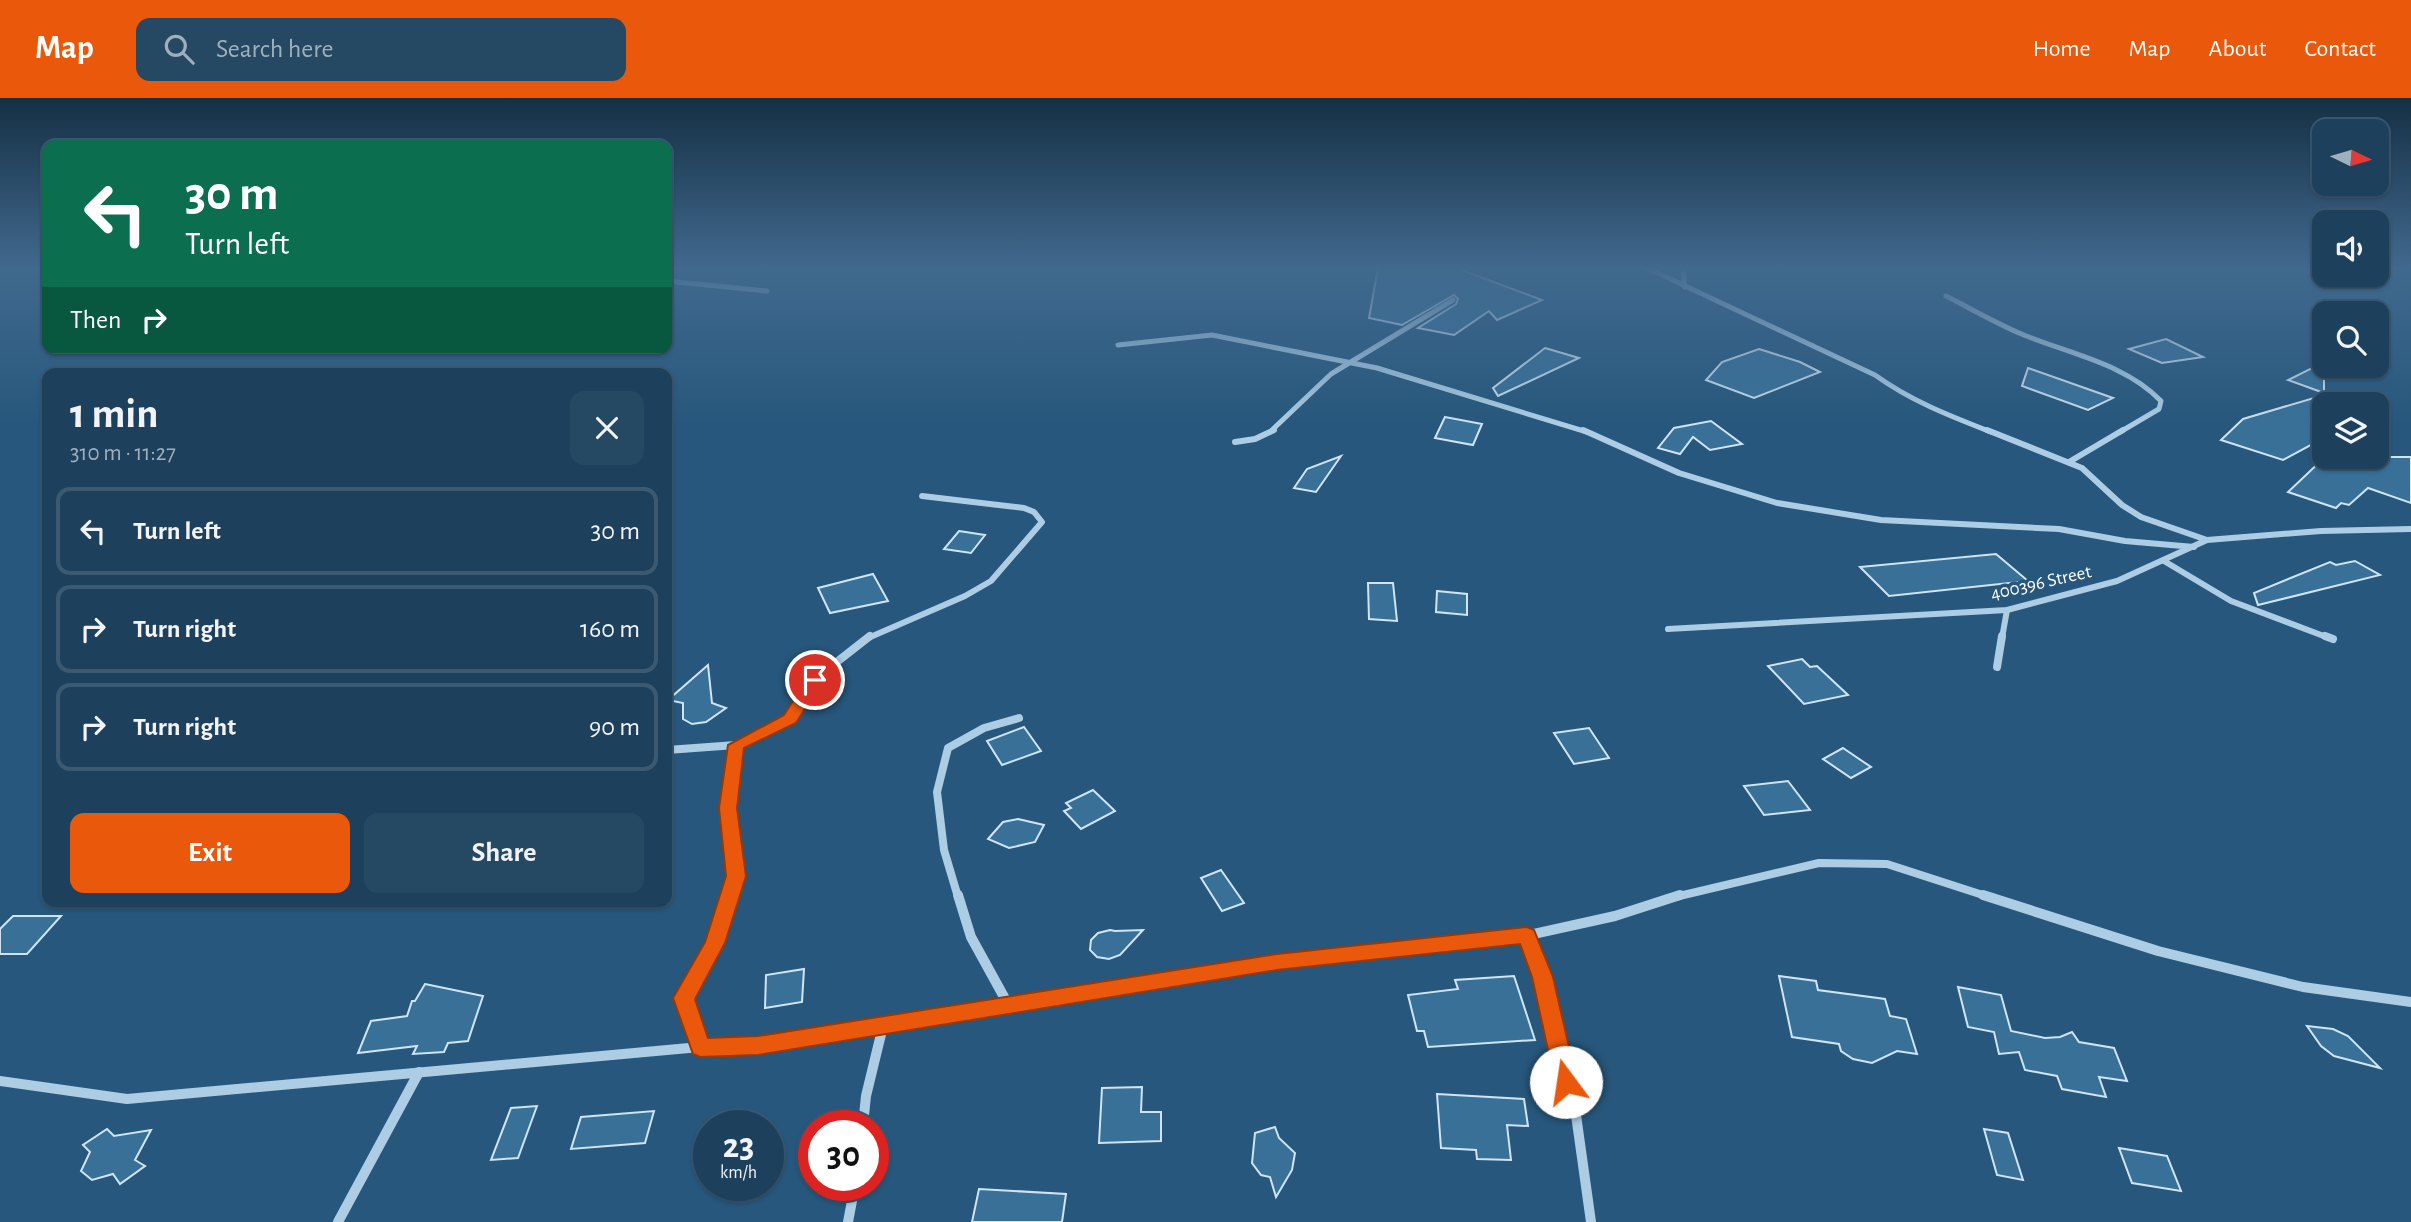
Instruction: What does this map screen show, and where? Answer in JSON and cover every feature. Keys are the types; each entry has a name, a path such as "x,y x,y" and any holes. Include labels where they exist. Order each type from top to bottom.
{"street":[{"path":"1235,442 1255,439 1274,430 1306,395 1331,374 1420,320"},
{"path":"1757,320 1875,375 1901,394 1924,405 2069,462 2096,477 2123,505 2141,516 2207,540"},
{"path":"1994,320 2126,375 2156,394 2161,401 2159,410 2069,462"},
{"path":"1118,345 1212,335 1351,363 1569,424 1668,469 1777,503 1881,520 2059,529 2125,541 2194,547"},
{"path":"672,750 736,745 790,719 815,680 875,632 965,596 991,581 1042,522 1034,512 1024,508 922,496"},
{"name":"400396 Street","path":"1668,629 2007,610 2117,581 2207,540 2321,531 2411,529"},
{"path":"2164,561 2231,601 2333,639"},
{"path":"1997,667 2007,610"},
{"path":"1009,1006 971,937 944,849 937,792 948,748 984,728 1019,718"},
{"path":"700,1047 684,998 715,943 736,876 728,808 736,745"},
{"path":"0,1081 127,1099 700,1047 758,1045 1277,962 1527,935 1615,916 1692,891 1819,863 1887,864 2158,951 2303,987 2411,1002"},
{"path":"1527,935 1543,977 1561,1065 1576,1115 1591,1222"},
{"path":"865,1110 883,1026"},
{"path":"338,1222 419,1072"},
{"path":"848,1222 852,1201"}],"building":[{"path":"1381,320 1410,320 1402,325"},
{"path":"1430,320 1475,320 1454,335 1418,328"},
{"path":"2166,339 2203,357 2162,363 2129,349"},
{"path":"1545,348 1579,358 1498,396 1493,388"},
{"path":"1759,349 1800,362 1820,372 1754,398 1706,380 1722,362"},
{"path":"2028,368 2113,398 2088,410 2022,386"},
{"path":"2312,368 2312,378 2324,378 2324,392 2321,392 2288,380"},
{"path":"2312,399 2312,444 2283,460 2221,440 2243,419"},
{"path":"1445,417 1482,424 1473,445 1435,438"},
{"path":"1711,421 1742,444 1710,450 1693,437 1680,454 1658,448 1674,428"},
{"path":"1341,456 1316,492 1294,488 1307,469"},
{"path":"2389,457 2411,457 2411,503 2368,488 2349,505 2341,503 2336,508 2288,492 2312,469 2389,469"},
{"path":"959,531 985,535 971,553 944,549"},
{"path":"1996,554 2028,581 1889,596 1860,567"},
{"path":"2355,561 2380,575 2258,605 2254,593 2330,562 2336,565"},
{"path":"873,574 888,601 830,613 818,588"},
{"path":"1368,583 1393,583 1397,621 1369,619"},
{"path":"1437,591 1467,594 1467,615 1436,612"},
{"path":"1802,659 1810,667 1817,666 1848,695 1804,704 1768,666"},
{"path":"708,665 712,703 726,708 706,722 692,724 683,719 683,703 672,701 672,696"},
{"path":"1024,727 1041,751 1002,765 987,741"},
{"path":"1589,728 1609,758 1574,764 1554,733"},
{"path":"1843,748 1871,767 1851,778 1823,759"},
{"path":"1788,781 1810,810 1764,815 1744,786"},
{"path":"1093,790 1115,811 1081,829 1064,811 1071,808 1066,803"},
{"path":"1018,819 1044,825 1035,842 1009,848 988,839 1003,822"},
{"path":"1221,870 1244,903 1222,911 1201,878"},
{"path":"13,916 61,916 27,954 0,954 0,929"},
{"path":"1110,930 1143,930 1120,955 1109,959 1097,957 1090,950 1091,940 1098,933"},
{"path":"804,969 802,1002 765,1008 766,975"},
{"path":"1514,976 1535,1040 1428,1047 1424,1031 1417,1031 1408,995 1458,989 1455,980"},
{"path":"1779,976 1816,981 1818,990 1885,999 1890,1016 1906,1019 1917,1054 1897,1051 1872,1063 1853,1059 1841,1051 1839,1044 1792,1037"},
{"path":"425,984 483,996 468,1041 448,1043 444,1052 413,1054 417,1046 358,1053 371,1021 407,1016 412,1001 415,1001"},
{"path":"1958,987 2001,995 2011,1031 2045,1038 2060,1037 2072,1032 2079,1042 2114,1048 2127,1081 2099,1077 2106,1097 2062,1089 2057,1076 2025,1070 2019,1052 1999,1054 1994,1032 1968,1027"},
{"path":"2307,1026 2333,1029 2348,1036 2380,1068 2334,1056 2321,1046"},
{"path":"1142,1087 1141,1112 1161,1112 1161,1141 1099,1143 1102,1088"},
{"path":"1437,1094 1524,1099 1528,1126 1507,1125 1511,1160 1477,1159 1476,1150 1441,1148"},
{"path":"537,1106 518,1158 491,1160 511,1108"},
{"path":"654,1111 645,1143 571,1149 581,1117"},
{"path":"1275,1127 1279,1138 1295,1153 1292,1170 1276,1197 1270,1177 1261,1175 1252,1163 1255,1133"},
{"path":"107,1129 114,1136 151,1130 135,1160 145,1166 120,1184 113,1174 92,1180 81,1171 90,1152 83,1145"},
{"path":"1984,1129 2008,1133 2023,1180 1997,1175"},
{"path":"2119,1148 2167,1156 2181,1191 2132,1183"},
{"path":"979,1189 1066,1194 1062,1222 972,1222"}],"route":[{"path":"815,680 790,719 736,745 728,808 736,876 715,943 684,998 700,1047 758,1045 1277,962 1527,935 1543,977 1566,1082"}]}
